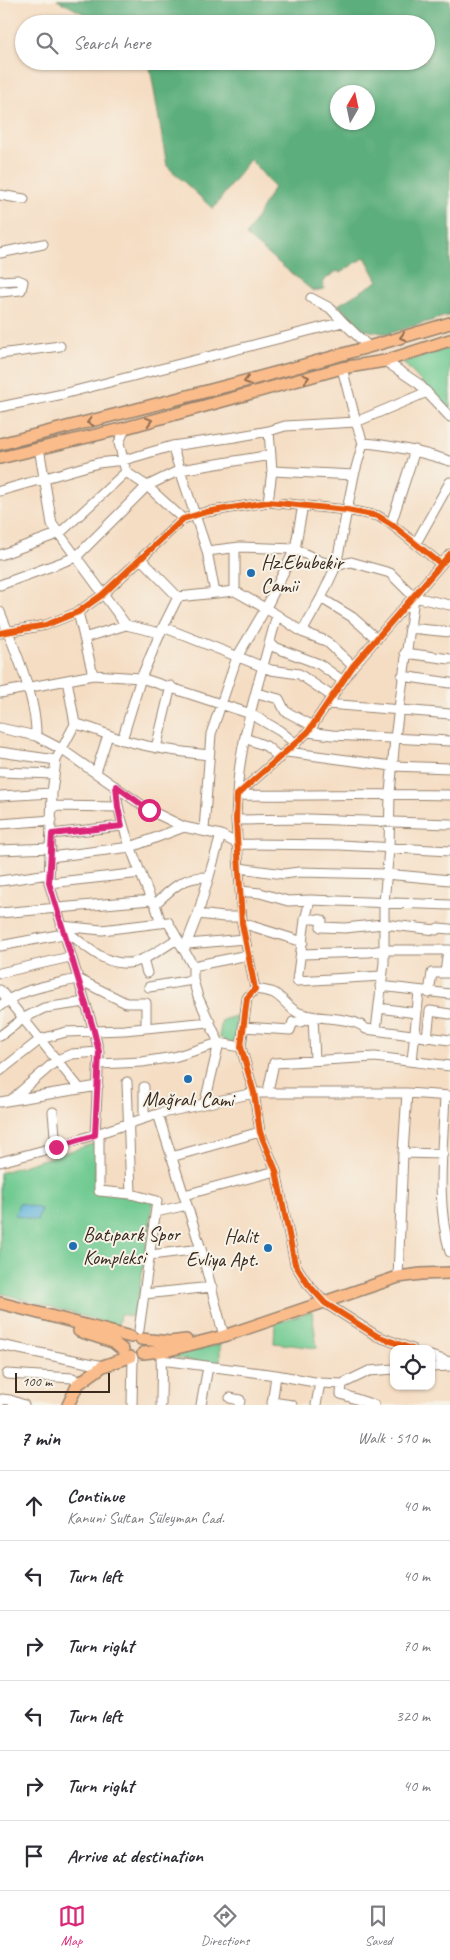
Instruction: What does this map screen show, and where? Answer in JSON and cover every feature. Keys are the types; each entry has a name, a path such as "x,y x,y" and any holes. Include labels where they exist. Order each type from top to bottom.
{"main road":[{"path":"0,444 185,398 369,347 450,322"},
{"path":"0,458 125,428 342,368 385,361 450,340"},
{"path":"0,1310 91,1334 113,1342 132,1355 161,1356 325,1303 398,1277 450,1273"},
{"path":"0,1303 170,1342 224,1336"},
{"path":"68,1405 78,1384 103,1366 132,1355 145,1346 137,1335"},
{"path":"132,1355 124,1344 137,1335"}],"street":[{"path":"0,195 24,198"},
{"path":"0,253 43,244"},
{"path":"0,281 18,280 23,282 21,290 0,292"},
{"path":"311,298 330,308 369,347"},
{"path":"0,407 63,394 343,322"},
{"path":"0,354 60,346"},
{"path":"385,361 419,384 450,416"},
{"path":"302,632 336,566 354,475 363,443 342,368"},
{"path":"0,491 44,477 98,463 124,460 172,446 269,431 285,426 356,422 426,392"},
{"path":"125,428 119,443 126,472 146,486 183,519"},
{"path":"268,502 272,471 269,431"},
{"path":"363,443 388,444 416,450 450,461"},
{"path":"172,446 207,551 214,593"},
{"path":"39,448 52,524 102,595 126,625"},
{"path":"391,524 416,450"},
{"path":"0,585 76,557 146,486 180,470 270,455"},
{"path":"272,471 354,475"},
{"path":"0,555 60,533 126,472"},
{"path":"416,543 450,482"},
{"path":"4,632 46,625 78,612 102,595 183,519 194,515 268,502 347,510 378,516 416,543 441,564"},
{"path":"204,830 211,734 237,657 266,608 295,549 303,505"},
{"path":"207,551 235,548 295,549 320,561 336,566 351,562 390,573 414,597 450,605"},
{"path":"235,548 235,591"},
{"path":"237,794 311,729 353,666 450,554"},
{"path":"141,559 178,597"},
{"path":"178,597 235,591 266,608 302,632 326,641 353,666"},
{"path":"122,740 141,678 161,630 178,597"},
{"path":"376,1030 384,950 383,924 389,849 392,766 408,628 414,597"},
{"path":"321,598 352,617 378,639"},
{"path":"0,612 4,632 28,689 36,720 36,736"},
{"path":"78,612 93,675"},
{"path":"255,989 244,939 242,920 236,820 237,794 239,768 245,738 277,615"},
{"path":"84,638 126,625 161,630 264,667 299,674 330,700 399,710 450,714"},
{"path":"408,628 450,632"},
{"path":"269,645 319,664 344,681"},
{"path":"405,653 450,658"},
{"path":"0,693 93,675 141,678 171,686 251,714 280,731 296,744"},
{"path":"402,676 450,683"},
{"path":"67,680 75,724 56,760 52,793 49,878 62,930 99,1052 97,1134 99,1191 131,1194 157,1201 137,1335"},
{"path":"156,748 171,686"},
{"path":"257,693 279,699 285,711 311,729 332,736 450,741"},
{"path":"75,724 90,726 122,740 156,748 209,756"},
{"path":"0,728 36,736 61,749 149,810 184,827 221,835 238,844 340,845 450,851"},
{"path":"96,772 108,735"},
{"path":"245,738 283,755 392,766 450,768"},
{"path":"0,752 56,760"},
{"path":"26,774 27,756"},
{"path":"0,772 54,774"},
{"path":"116,786 122,826 161,923"},
{"path":"0,796 52,793"},
{"path":"237,794 302,796 390,793 450,795"},
{"path":"52,806 118,807"},
{"path":"236,820 308,819 450,824"},
{"path":"0,824 52,820"},
{"path":"52,834 122,826"},
{"path":"0,850 50,853 131,847 184,827"},
{"path":"186,947 198,914 221,835"},
{"path":"239,868 284,874 299,872 386,874 450,880"},
{"path":"0,881 141,873"},
{"path":"0,913 56,907 153,902 190,877 209,877"},
{"path":"240,891 260,893 288,901 450,904"},
{"path":"310,900 305,918 302,954 297,981 382,976"},
{"path":"198,914 242,920 303,942"},
{"path":"305,918 322,920 321,927 345,928 383,924 436,930 438,928 450,929"},
{"path":"0,946 62,930 102,930 168,922 177,939 186,947 193,966 193,980 198,997 219,1043 205,1102"},
{"path":"62,930 94,954 116,963 132,963 143,959 177,939"},
{"path":"186,947 244,939"},
{"path":"302,954 384,950 449,950 447,973 432,972 429,993"},
{"path":"193,966 248,955"},
{"path":"0,973 70,957"},
{"path":"143,959 147,973"},
{"path":"0,1006 27,990 78,979 126,1003 146,1003 146,1028"},
{"path":"149,987 193,980"},
{"path":"380,986 419,992 450,994"},
{"path":"255,989 274,993 290,1009 303,1015 342,1020 362,1024 366,1028 413,1037 450,1040"},
{"path":"255,989 247,998 241,1047 254,1093 260,1132 276,1171 295,1264 307,1283 325,1303 377,1336 401,1345"},
{"path":"0,990 80,1089"},
{"path":"412,1061 419,992"},
{"path":"0,1036 24,1018 44,1008 85,1002"},
{"path":"379,1008 416,1013"},
{"path":"427,1038 430,1011 450,1014"},
{"path":"243,1027 290,1030 293,1022 300,1022 313,1017"},
{"path":"313,1017 315,1060"},
{"path":"0,1071 41,1039 66,1032 146,1028 210,1022"},
{"path":"99,1064 174,1058 219,1043 241,1047"},
{"path":"11,1100 57,1060 72,1054 99,1052"},
{"path":"268,1092 274,1063 375,1057 450,1066"},
{"path":"127,1082 131,1194"},
{"path":"0,1102 98,1086"},
{"path":"144,1088 144,1118"},
{"path":"0,1160 56,1147 158,1114 205,1102 254,1093 407,1093 447,1096 441,1172 443,1223 450,1252"},
{"path":"398,1277 402,1153 407,1093"},
{"path":"53,1112 56,1147"},
{"path":"158,1114 201,1249 224,1336"},
{"path":"171,1157 260,1132"},
{"path":"402,1153 443,1154"},
{"path":"156,1212 185,1200 276,1171"},
{"path":"150,1255 201,1249"},
{"path":"144,1294 212,1287"},
{"path":"0,1345 103,1366"},
{"path":"132,1355 132,1405"},
{"path":"160,1405 163,1383 160,1375 161,1356 208,1367 276,1375 320,1383 342,1384 369,1371 390,1369"},
{"path":"435,1358 450,1364"},
{"path":"435,1366 450,1364"},
{"path":"201,1405 208,1367"},
{"path":"7,1374 73,1378 78,1384"},
{"path":"276,1375 272,1404 292,1405"},
{"path":"316,1405 320,1383"},
{"path":"342,1384 343,1405"},
{"path":"341,1394 374,1405"},
{"path":"230,1398 240,1400 239,1405"},
{"path":"0,1402 2,1399 24,1405"}],"green space":[{"path":"57,0 450,0 450,315 388,334 360,329 338,305 378,281 365,257 340,273 337,271 323,281 324,289 313,291 246,236 274,187 250,159 213,209 167,166 151,70 435,70 435,15 86,15"},
{"path":"450,348 450,410 437,399 403,362"},
{"path":"236,1016 235,1041 233,1043 225,1041 219,1037 222,1020"},
{"name":"Batıpark Spor Kompleksi","path":"96,1143 95,1186 154,1199 135,1317 120,1314 118,1326 0,1293 0,1173"},
{"path":"312,1311 317,1348 274,1343 275,1323"},
{"path":"220,1344 220,1366 171,1357"}],"water":[{"path":"19,1203 41,1209 37,1221 15,1215"}],"cycle path":[{"path":"0,633 46,625 78,612 102,595 183,519 206,512 268,502 347,510 378,516 391,524 441,564"},
{"path":"401,1345 377,1336 325,1303 307,1283 295,1264 276,1171 260,1132 254,1093 241,1047 247,998 255,989 242,923 236,820 237,795 308,732 353,666 450,554"}],"place":[{"name":"Hz.Ebubekir Camii","path":"251,573"},
{"name":"Mağralı Cami","path":"188,1079"},
{"name":"Batıpark Spor Kompleksi","path":"73,1246"},
{"name":"Halit Evliya Apt.","path":"268,1248"}],"route":[{"path":"56,1147 95,1135 99,1052 49,883 52,834 122,826 116,786 149,810"}]}
